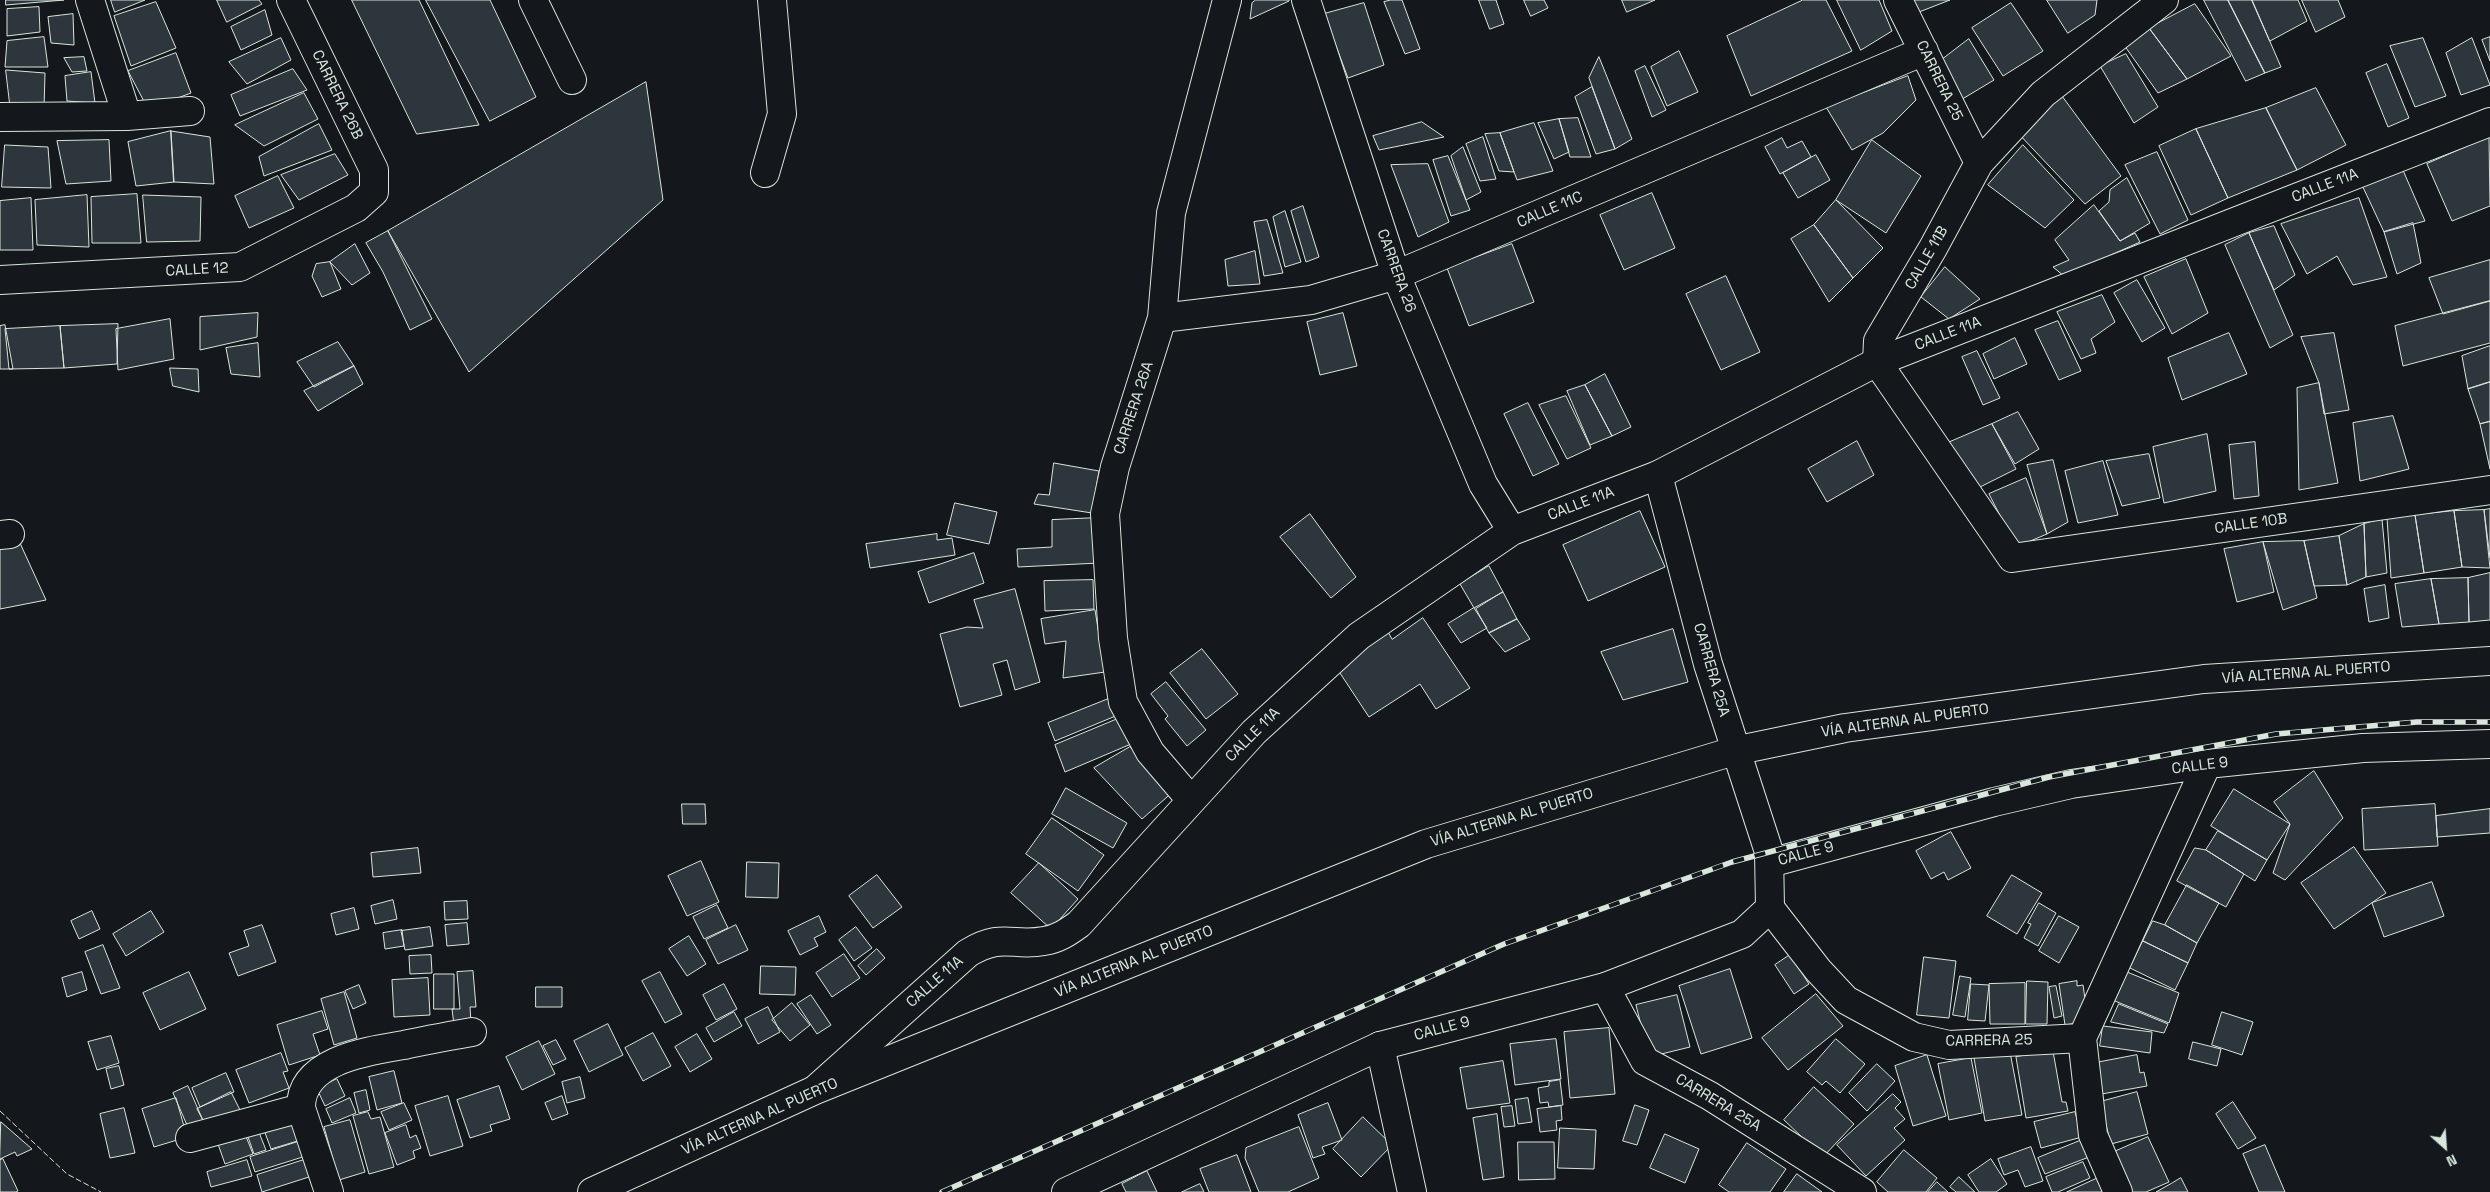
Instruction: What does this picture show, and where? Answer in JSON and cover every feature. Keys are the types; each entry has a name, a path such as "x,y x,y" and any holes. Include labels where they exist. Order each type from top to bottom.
{"street":[{"path":"90,0 128,116"},
{"name":"CARRERA 26B","path":"291,0 374,170 374,192"},
{"path":"533,0 572,80"},
{"path":"765,173 782,114 772,0"},
{"name":"CARRERA 26A","path":"1191,800 1150,752 1123,702 1113,638 1105,514 1115,467 1162,318 1171,213 1226,0"},
{"name":"CARRERA 25","path":"1898,0 1979,163"},
{"name":"CALLE 11B","path":"1877,362 1878,341 1933,248 1979,163 2043,94 2160,1"},
{"name":"CARRERA 26","path":"1312,2 1396,275 1483,484 1512,531"},
{"name":"CALLE 11C","path":"1162,318 1311,300 1396,275 1924,51"},
{"path":"0,117 128,116 190,112"},
{"name":"CALLE 11A","path":"815,1090 968,953 982,944 996,940 1043,942 1064,936 1080,924 1254,732 1359,636 1512,531 1658,475 1877,362 2490,122"},
{"name":"CALLE 12","path":"0,280 240,267 356,208 374,192"},
{"name":"CALLE 10B","path":"1877,362 2012,558 2490,490"},
{"name":"CARRERA 25A","path":"1658,475 1708,664 1734,751 1769,852 1770,863"},
{"name":"VÍA ALTERNA AL PUERTO","path":"592,1192 815,1090 1426,844 1734,751 1845,728 2204,679 2490,661"},
{"name":"CALLE 9","path":"1066,1192 1380,1046 1605,986 1742,934 1770,908 1770,863 1994,802 2071,784 2207,764 2362,748 2490,744"},
{"path":"2118,1192 2093,1135 2082,1038 2207,764"},
{"name":"CARRERA 25","path":"1770,908 1818,970 1846,1000 1914,1037 1949,1045 2082,1038"},
{"name":"CARRERA 25A","path":"1605,986 1645,1061 1710,1096 1862,1192"},
{"path":"329,1192 301,1108 300,1096 310,1080 329,1065 352,1054 472,1032"},
{"path":"1380,1046 1412,1192"},
{"path":"190,1138 301,1108"}],"building":[{"path":"6,0 64,0 6,5"},
{"path":"111,0 145,0 115,12"},
{"path":"217,0 259,0 262,4 227,22"},
{"path":"352,0 419,0 479,125 417,134"},
{"path":"426,0 490,0 536,97 490,121"},
{"path":"1256,0 1289,1 1250,19 1252,3"},
{"path":"1402,0 1420,49 1405,54 1384,2"},
{"path":"1479,0 1496,0 1504,24 1490,29"},
{"path":"1524,0 1544,0 1548,8 1531,16"},
{"path":"1622,0 1655,0 1627,12"},
{"path":"1803,0 1826,0 1852,51 1751,96 1727,36"},
{"path":"1837,0 1879,0 1892,31 1861,50"},
{"path":"1914,0 1950,0 1919,12"},
{"path":"2047,0 2097,0 2095,15 2068,33"},
{"path":"2204,0 2228,0 2265,73 2246,81"},
{"path":"2228,0 2252,0 2281,67 2265,73"},
{"path":"2252,0 2298,0 2307,21 2270,41"},
{"path":"2302,0 2338,0 2345,17 2316,32"},
{"path":"156,2 176,48 131,66 114,16"},
{"path":"1364,3 1384,65 1348,78 1324,14"},
{"path":"2011,3 2043,51 2003,76 1972,28"},
{"path":"2195,4 2231,56 2187,79 2149,28"},
{"path":"39,7 40,32 7,36 7,9"},
{"path":"265,10 272,35 241,50 231,27"},
{"path":"73,14 74,45 51,43 48,17"},
{"path":"2149,28 2187,79 2158,93 2124,45"},
{"path":"44,37 48,67 5,67 7,41"},
{"path":"2490,37 2490,61 2482,40"},
{"path":"281,38 291,60 247,84 229,62"},
{"path":"2423,38 2446,96 2415,107 2390,46"},
{"path":"2472,38 2490,85 2461,95 2446,53"},
{"path":"1969,39 1994,80 1959,101 1939,62"},
{"path":"1679,51 1698,92 1667,106 1651,67"},
{"path":"176,53 191,93 148,109 128,71"},
{"path":"2126,54 2158,107 2134,123 2100,66"},
{"path":"84,57 87,71 72,72 64,58"},
{"path":"1599,57 1632,139 1615,149 1589,78"},
{"path":"2387,64 2409,118 2388,127 2366,73"},
{"path":"1645,66 1666,110 1652,117 1635,71"},
{"path":"293,69 307,90 240,116 231,95"},
{"path":"6,70 45,73 44,109 11,112"},
{"path":"91,72 95,103 67,101 65,76"},
{"path":"1908,76 1916,100 1883,133 1852,150 1826,107"},
{"path":"646,82 663,200 469,372 388,231"},
{"path":"1592,87 1615,149 1596,154 1575,97"},
{"path":"2316,88 2346,145 2297,170 2266,108"},
{"path":"2059,92 2121,176 2085,204 2017,132"},
{"path":"304,93 318,119 264,146 235,125"},
{"path":"2266,108 2297,170 2228,198 2196,129"},
{"path":"1578,118 1591,157 1570,157 1559,119"},
{"path":"1559,119 1569,152 1554,159 1538,123"},
{"path":"1422,122 1444,137 1379,150 1373,136"},
{"path":"1534,123 1553,171 1517,180 1500,133"},
{"path":"319,124 332,150 264,176 259,157"},
{"path":"2196,129 2228,198 2191,215 2159,146"},
{"path":"171,131 210,137 214,184 174,182"},
{"path":"171,131 174,182 136,186 128,142"},
{"path":"1500,133 1514,172 1499,171 1485,134"},
{"path":"1483,137 1496,179 1480,181 1466,144"},
{"path":"2489,137 2490,206 2452,221 2427,164"},
{"path":"1782,138 1787,148 1802,141 1811,157 1780,174 1765,147"},
{"path":"109,140 111,181 66,184 57,141"},
{"path":"1872,140 1921,176 1886,233 1836,200"},
{"path":"5,145 48,147 51,188 2,187"},
{"path":"2023,145 2074,200 2045,228 1988,185"},
{"path":"1463,147 1481,192 1466,200 1451,156"},
{"path":"2157,152 2188,220 2160,234 2125,165"},
{"path":"335,154 348,175 299,200 281,175"},
{"path":"1816,155 1830,180 1798,198 1783,173"},
{"path":"1448,156 1470,210 1451,216 1433,160"},
{"path":"1428,164 1449,222 1418,237 1391,165"},
{"path":"2402,168 2425,221 2384,232 2361,183"},
{"path":"278,176 294,208 249,228 235,196"},
{"path":"2127,178 2150,223 2120,241 2099,211 2109,202 2110,190"},
{"path":"1652,193 1675,248 1624,270 1600,215"},
{"path":"137,194 141,243 92,243 91,197"},
{"path":"87,195 89,247 37,245 35,200"},
{"path":"143,195 201,197 200,241 147,242"},
{"path":"31,198 33,250 0,250 0,201"},
{"path":"2359,198 2387,277 2353,285 2337,256 2307,274 2281,224"},
{"path":"1836,200 1883,248 1853,278 1814,225"},
{"path":"2094,205 2120,241 2135,233 2140,242 2064,276 2053,267 2069,260 2055,240"},
{"path":"1303,206 1319,257 1306,262 1291,211"},
{"path":"1285,211 1301,262 1285,267 1273,217"},
{"path":"1267,220 1283,273 1264,276 1254,222"},
{"path":"2413,223 2421,263 2397,274 2384,232"},
{"path":"1814,225 1853,278 1829,302 1791,239"},
{"path":"2274,226 2295,275 2274,290 2249,233"},
{"path":"388,231 432,319 410,330 383,272 366,243"},
{"path":"2249,233 2293,335 2270,348 2225,245"},
{"path":"355,244 370,273 352,285 330,262"},
{"path":"1512,244 1534,302 1469,326 1447,268"},
{"path":"1255,251 1260,284 1228,286 1225,260"},
{"path":"2186,259 2208,313 2172,334 2144,277"},
{"path":"2490,260 2490,301 2443,314 2429,278"},
{"path":"330,262 341,289 322,297 312,276 316,264"},
{"path":"1945,267 1980,299 1949,319 1921,297"},
{"path":"1726,276 1760,352 1721,370 1686,294"},
{"path":"2137,280 2165,328 2142,342 2114,293"},
{"path":"2102,295 2115,322 2091,339 2096,353 2081,359 2057,312"},
{"path":"2490,301 2490,343 2403,366 2395,326"},
{"path":"258,313 257,337 200,350 200,317"},
{"path":"1343,313 1357,366 1320,375 1307,322"},
{"path":"170,319 174,359 118,370 116,329"},
{"path":"2058,321 2081,371 2059,380 2035,330"},
{"path":"118,324 117,364 64,368 60,326"},
{"path":"5,325 13,369 0,369 0,326"},
{"path":"60,326 64,368 9,369 5,329"},
{"path":"2229,333 2247,374 2182,400 2168,358"},
{"path":"2334,333 2349,410 2324,414 2319,383 2301,337"},
{"path":"2015,338 2027,364 1994,379 1983,354"},
{"path":"338,342 354,366 314,387 297,362"},
{"path":"258,343 260,377 231,374 226,348"},
{"path":"2490,346 2490,382 2468,389 2462,356"},
{"path":"1977,351 2000,398 1983,405 1962,357"},
{"path":"354,366 363,384 318,411 304,391"},
{"path":"170,368 198,369 199,392 173,386"},
{"path":"1605,374 1631,427 1612,436 1585,385"},
{"path":"2490,382 2490,421 2480,424 2468,389"},
{"path":"2319,383 2338,483 2299,490 2297,388"},
{"path":"1585,385 1612,436 1590,445 1567,391"},
{"path":"1566,396 1591,448 1567,459 1539,405"},
{"path":"1528,403 1559,464 1533,476 1504,414"},
{"path":"2018,412 2039,449 2015,464 1992,424"},
{"path":"2393,416 2409,469 2360,481 2353,423"},
{"path":"2490,422 2490,469 2480,424"},
{"path":"1992,424 2016,469 1968,493 1943,445"},
{"path":"2207,434 2216,491 2164,503 2153,447"},
{"path":"1857,441 1874,475 1827,502 1808,469"},
{"path":"2255,442 2259,496 2234,499 2229,445"},
{"path":"2149,454 2160,498 2122,506 2106,461"},
{"path":"2053,460 2068,522 2047,534 2027,465"},
{"path":"2103,461 2118,515 2078,523 2065,471"},
{"path":"1054,463 1099,471 1092,513 1034,504 1038,494 1049,495"},
{"path":"2026,478 2047,534 2016,547 1989,494"},
{"path":"955,503 997,512 989,544 947,535"},
{"path":"2490,509 2490,558 2484,510"},
{"path":"2484,510 2490,568 2462,567 2454,511"},
{"path":"1640,511 1665,567 1588,601 1563,545"},
{"path":"2454,511 2462,567 2424,573 2415,515"},
{"path":"1310,514 1356,577 1331,598 1280,537"},
{"path":"2415,515 2424,573 2391,578 2387,518"},
{"path":"1097,518 1099,563 1018,567 1017,549 1052,547 1052,520"},
{"path":"2382,519 2387,573 2366,577 2364,524"},
{"path":"2364,524 2366,577 2347,585 2339,536"},
{"path":"937,534 937,540 952,538 955,555 870,568 866,544"},
{"path":"2339,536 2347,585 2314,586 2304,541"},
{"path":"2304,541 2317,598 2283,610 2263,542"},
{"path":"2263,542 2274,592 2237,602 2224,549"},
{"path":"20,543 46,600 0,609 0,546"},
{"path":"974,553 984,583 929,603 918,572"},
{"path":"1489,566 1503,592 1474,608 1460,584"},
{"path":"2490,573 2490,620 2469,622 2468,578"},
{"path":"2468,578 2469,622 2439,624 2431,579"},
{"path":"2431,579 2439,624 2402,627 2395,584"},
{"path":"1093,580 1094,609 1045,611 1044,581"},
{"path":"2385,585 2389,618 2369,622 2364,589"},
{"path":"1015,589 1040,682 1015,690 1007,660 993,664 1002,695 960,707 940,634 967,627 983,628 974,600"},
{"path":"1503,592 1517,619 1489,633 1476,609"},
{"path":"1474,608 1487,628 1461,643 1448,624"},
{"path":"1095,610 1105,672 1063,678 1066,641 1045,644 1041,619"},
{"path":"1423,618 1470,688 1436,709 1420,684 1369,717 1336,667 1388,632 1392,639"},
{"path":"1517,619 1530,639 1505,652 1489,633"},
{"path":"1673,629 1688,682 1623,700 1601,652"},
{"path":"1202,649 1238,694 1206,719 1170,673"},
{"path":"1166,682 1206,730 1187,746 1165,719 1168,716 1151,694"},
{"path":"1111,698 1118,715 1055,741 1048,723"},
{"path":"1120,718 1131,744 1065,772 1055,745"},
{"path":"1130,747 1175,790 1142,819 1094,768"},
{"path":"2314,771 2343,818 2285,880 2273,873 2290,824 2274,802"},
{"path":"1066,788 1127,823 1113,848 1052,814"},
{"path":"2234,789 2290,824 2267,860 2211,826"},
{"path":"682,804 705,804 706,824 683,824"},
{"path":"2435,804 2438,846 2364,850 2362,809"},
{"path":"2490,809 2490,833 2437,837 2436,816"},
{"path":"1052,818 1104,855 1078,891 1026,854"},
{"path":"2218,831 2267,860 2255,881 2206,850"},
{"path":"1951,832 1971,868 1948,880 1944,872 1931,879 1916,851"},
{"path":"2354,847 2386,893 2334,929 2301,883"},
{"path":"418,848 421,873 373,877 371,853"},
{"path":"2195,848 2206,850 2244,874 2226,907 2177,881"},
{"path":"701,861 719,902 687,916 668,876"},
{"path":"747,862 779,863 778,898 746,897"},
{"path":"1039,863 1078,899 1051,929 1011,893"},
{"path":"877,875 902,907 873,928 849,896"},
{"path":"2012,875 2042,893 2017,934 1987,916"},
{"path":"2432,882 2444,916 2384,937 2372,903"},
{"path":"2187,885 2219,903 2197,943 2165,925"},
{"path":"393,900 397,919 375,924 371,906"},
{"path":"467,901 468,919 445,920 444,902"},
{"path":"2039,903 2056,913 2038,946 2024,938 2031,924 2028,923"},
{"path":"717,905 728,928 704,939 693,917"},
{"path":"354,908 359,929 336,935 331,914"},
{"path":"92,911 100,929 79,939 71,921"},
{"path":"151,911 164,932 126,956 113,934"},
{"path":"819,916 826,932 814,938 818,946 800,955 788,931"},
{"path":"2059,916 2079,927 2059,963 2039,951"},
{"path":"2153,921 2165,925 2197,943 2188,963 2143,941"},
{"path":"467,923 469,944 447,946 445,925"},
{"path":"262,925 276,962 238,976 229,953 249,946 244,931"},
{"path":"736,925 748,950 718,964 706,940"},
{"path":"430,927 433,946 405,950 401,931"},
{"path":"856,927 872,948 854,961 839,940"},
{"path":"402,930 404,946 385,949 383,933"},
{"path":"689,936 706,964 687,976 669,949"},
{"path":"2143,941 2188,963 2175,990 2130,968"},
{"path":"103,945 120,988 101,994 85,952"},
{"path":"877,949 885,958 866,975 858,966"},
{"path":"844,954 860,978 832,997 816,973"},
{"path":"431,955 432,973 410,974 409,956"},
{"path":"1790,955 1809,984 1794,994 1775,965"},
{"path":"1924,957 1956,961 1949,1018 1917,1015"},
{"path":"761,966 796,967 795,995 760,994"},
{"path":"1730,969 1752,1038 1701,1054 1679,986"},
{"path":"473,971 476,1007 470,1007 471,1023 454,1025 452,1009 460,1009 457,972"},
{"path":"82,972 87,990 67,997 62,978"},
{"path":"189,972 206,1009 160,1030 143,993"},
{"path":"660,972 682,1014 665,1023 642,981"},
{"path":"2127,972 2179,993 2169,1023 2115,1001"},
{"path":"434,974 454,974 454,1009 434,1009"},
{"path":"1960,976 1971,978 1965,1017 1953,1015"},
{"path":"428,978 430,1015 394,1017 392,980"},
{"path":"2027,981 2048,982 2047,1024 2026,1024"},
{"path":"2077,981 2077,986 2083,985 2086,1006 2080,1007 2083,1022 2065,1025 2059,984"},
{"path":"2025,983 2025,1024 1990,1024 1989,984"},
{"path":"724,984 737,1009 716,1020 703,995"},
{"path":"1971,984 1989,985 1985,1021 1968,1020"},
{"path":"359,985 366,1003 353,1009 345,991"},
{"path":"2056,986 2062,1016 2054,1018 2049,987"},
{"path":"536,987 562,987 562,1007 536,1007"},
{"path":"344,992 357,1038 334,1045 321,999"},
{"path":"1816,994 1843,1026 1788,1070 1762,1038"},
{"path":"811,995 831,1025 817,1034 797,1004"},
{"path":"1677,995 1690,1047 1649,1057 1636,1005"},
{"path":"792,1003 810,1025 790,1041 772,1020"},
{"path":"2119,1004 2168,1024 2164,1033 2111,1022"},
{"path":"768,1007 780,1032 758,1044 745,1019"},
{"path":"322,1011 328,1029 313,1034 320,1055 289,1065 277,1025"},
{"path":"734,1012 742,1026 714,1042 706,1028"},
{"path":"2222,1012 2253,1022 2242,1055 2212,1045"},
{"path":"608,1024 623,1055 589,1072 574,1041"},
{"path":"2103,1026 2152,1032 2150,1053 2100,1046"},
{"path":"1609,1028 1615,1094 1570,1098 1564,1032"},
{"path":"653,1033 671,1066 643,1081 625,1048"},
{"path":"697,1034 712,1059 690,1072 675,1047"},
{"path":"111,1036 119,1063 97,1070 88,1042"},
{"path":"1556,1039 1561,1079 1515,1085 1510,1044"},
{"path":"1836,1039 1865,1064 1840,1093 1826,1081 1822,1085 1807,1072"},
{"path":"556,1040 566,1059 553,1065 543,1046"},
{"path":"539,1041 555,1074 522,1090 506,1057"},
{"path":"2193,1042 2221,1049 2217,1066 2189,1059"},
{"path":"2053,1051 2062,1102 2066,1102 2068,1111 2026,1118 2016,1057"},
{"path":"2010,1052 2022,1115 1985,1121 1974,1058"},
{"path":"281,1053 288,1071 283,1072 289,1088 249,1103 236,1070"},
{"path":"1927,1055 1946,1116 1913,1126 1895,1066"},
{"path":"2137,1055 2140,1073 2144,1072 2147,1086 2096,1095 2090,1064"},
{"path":"1971,1058 1982,1113 1949,1120 1938,1064"},
{"path":"1503,1061 1510,1103 1467,1109 1460,1068"},
{"path":"1877,1064 1895,1081 1867,1111 1849,1093"},
{"path":"119,1066 124,1085 111,1089 106,1069"},
{"path":"394,1071 402,1103 377,1110 369,1077"},
{"path":"226,1073 234,1092 200,1107 192,1088"},
{"path":"580,1077 585,1098 567,1103 562,1082"},
{"path":"337,1079 345,1096 325,1106 317,1089"},
{"path":"1560,1080 1563,1105 1549,1107 1548,1102 1540,1103 1538,1088 1549,1086 1549,1082"},
{"path":"188,1086 205,1125 190,1132 173,1093"},
{"path":"499,1086 510,1119 490,1125 492,1131 470,1138 457,1100"},
{"path":"1814,1087 1854,1124 1823,1157 1784,1120"},
{"path":"366,1090 370,1110 359,1113 354,1093"},
{"path":"231,1092 241,1112 207,1128 197,1109"},
{"path":"2137,1092 2148,1134 2111,1144 2100,1102"},
{"path":"1893,1094 1901,1102 1895,1108 1905,1119 1894,1128 1905,1140 1866,1176 1837,1145"},
{"path":"448,1096 463,1146 430,1156 415,1106"},
{"path":"562,1096 568,1114 552,1120 545,1103"},
{"path":"176,1098 187,1137 154,1147 142,1109"},
{"path":"350,1098 356,1113 332,1123 326,1109"},
{"path":"1528,1098 1532,1122 1518,1124 1515,1100"},
{"path":"2233,1102 2256,1138 2238,1149 2216,1114"},
{"path":"404,1103 412,1120 389,1130 381,1112"},
{"path":"1328,1103 1342,1140 1322,1147 1325,1154 1313,1158 1298,1115"},
{"path":"1635,1105 1649,1110 1637,1145 1623,1141"},
{"path":"1512,1106 1515,1126 1504,1127 1501,1107"},
{"path":"1561,1106 1562,1120 1556,1121 1557,1130 1540,1132 1537,1109"},
{"path":"124,1108 135,1153 110,1158 100,1114"},
{"path":"368,1112 371,1119 380,1117 394,1167 369,1174 353,1116"},
{"path":"2075,1112 2082,1137 2041,1148 2034,1122"},
{"path":"1497,1114 1504,1177 1483,1180 1473,1118"},
{"path":"1363,1117 1392,1145 1361,1177 1333,1149"},
{"path":"297,1119 304,1139 271,1149 264,1130"},
{"path":"350,1120 365,1172 339,1180 324,1127"},
{"path":"1,1122 32,1149 17,1156 15,1152 0,1159"},
{"path":"406,1125 410,1138 416,1135 421,1148 413,1151 415,1158 397,1165 385,1133"},
{"path":"1299,1127 1319,1178 1288,1192 1259,1192 1245,1158 1246,1148"},
{"path":"1560,1128 1596,1130 1594,1169 1558,1168"},
{"path":"258,1130 266,1150 254,1154 247,1134"},
{"path":"245,1134 253,1154 225,1164 218,1144"},
{"path":"1665,1134 1699,1149 1685,1183 1650,1168"},
{"path":"2148,1137 2169,1182 2146,1192 2132,1192 2114,1152"},
{"path":"304,1140 309,1155 255,1172 250,1157"},
{"path":"2082,1140 2089,1157 2045,1174 2038,1158"},
{"path":"1518,1142 1554,1142 1555,1179 1519,1180"},
{"path":"1747,1143 1786,1169 1770,1192 1729,1192 1719,1185"},
{"path":"2265,1145 2285,1192 2259,1192 2243,1154"},
{"path":"2031,1147 2043,1181 2025,1187 2018,1170 2004,1175 1998,1159"},
{"path":"1904,1150 1937,1178 1926,1192 1888,1192 1877,1182"},
{"path":"1237,1155 1251,1192 1209,1192 1200,1169"},
{"path":"3,1159 18,1191 16,1192 0,1192 0,1160"},
{"path":"307,1159 312,1176 262,1192 257,1175"},
{"path":"1991,1159 2007,1184 1996,1192 1979,1192 1968,1175"},
{"path":"247,1160 252,1176 211,1187 207,1172"},
{"path":"2083,1162 2090,1178 2058,1192 2052,1192 2046,1177"},
{"path":"1147,1171 1157,1192 1126,1192 1122,1184"},
{"path":"1797,1174 1822,1192 1784,1192"},
{"path":"1959,1177 1975,1192 1956,1192 1950,1187"},
{"path":"2098,1178 2104,1192 2067,1192"},
{"path":"2181,1178 2188,1192 2156,1192 2172,1183"},
{"path":"1937,1182 1948,1192 1928,1192"},
{"path":"1200,1184 1204,1192 1182,1192"}],"railway":[{"path":"942,1192 1504,944 1732,862 2049,777 2276,734 2417,722 2490,722"}],"fence":[{"path":"0,1111 67,1174 101,1192"}]}
